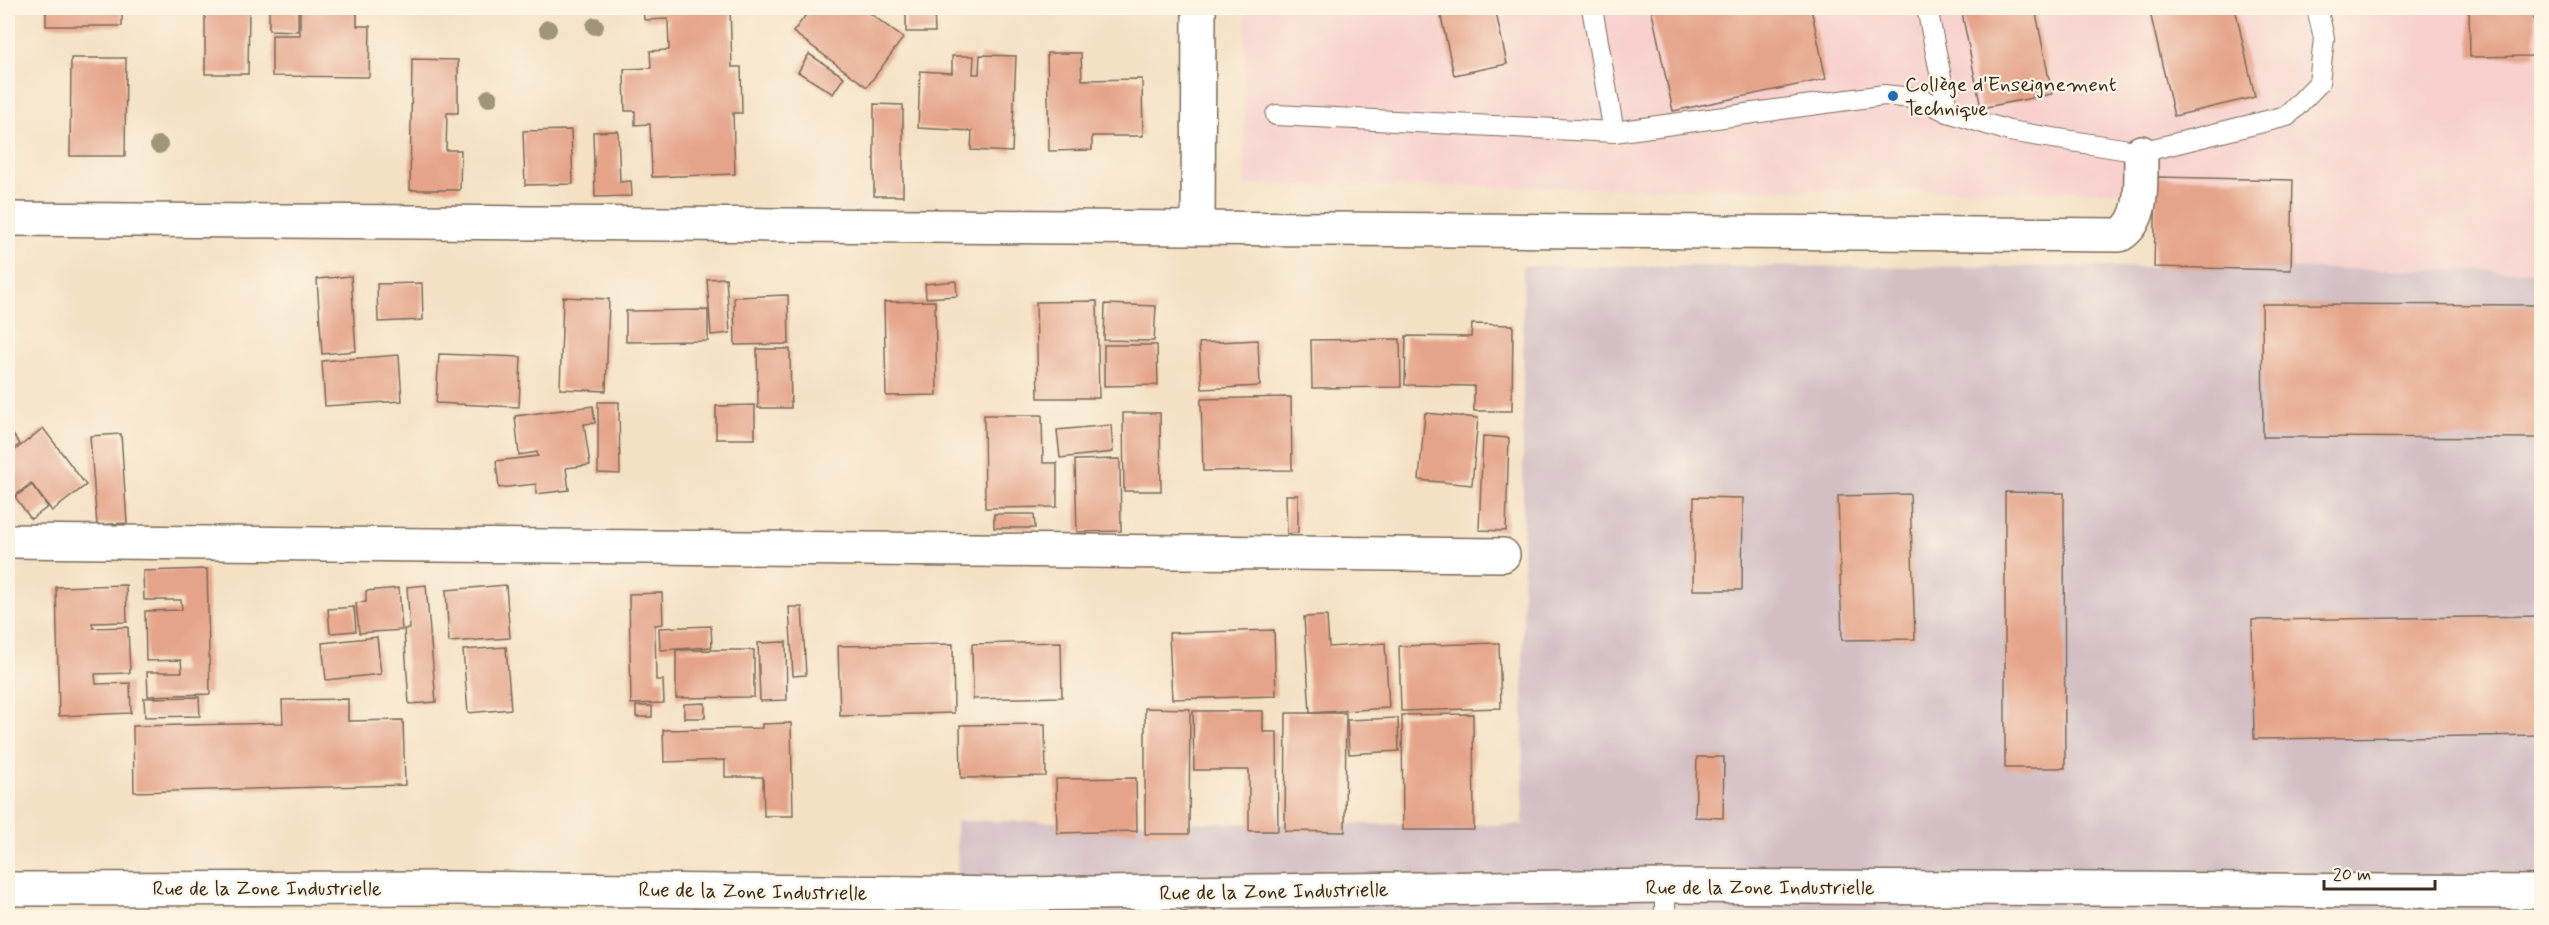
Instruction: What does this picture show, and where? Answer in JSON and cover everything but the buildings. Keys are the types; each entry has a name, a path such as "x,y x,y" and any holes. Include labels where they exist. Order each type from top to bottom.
{"street":[{"path":"1198,227 1199,8"},
{"path":"8,219 2120,235 2131,228 2136,217 2141,152"},
{"path":"8,541 1503,555"},
{"name":"Rue de la Zone Industrielle","path":"8,889 457,888 1012,906 1665,902 2541,891"}],"lane":[{"path":"1592,8 1614,132"},
{"path":"1927,8 1948,112"},
{"path":"1276,115 1614,132 1884,95 1921,99 1948,112 2010,131 2141,152 2287,117 2319,84 2324,38 2317,8"}],"shaded area":[{"name":"Collège d'Enseignement Technique","path":"1245,8 2541,8 2541,271 2154,267 2155,192 1244,185"},
{"path":"1523,266 2154,267 2541,271 2541,917 959,917 956,821 1523,825"}],"place":[{"name":"Collège d'Enseignement Technique","path":"1893,96"}]}
